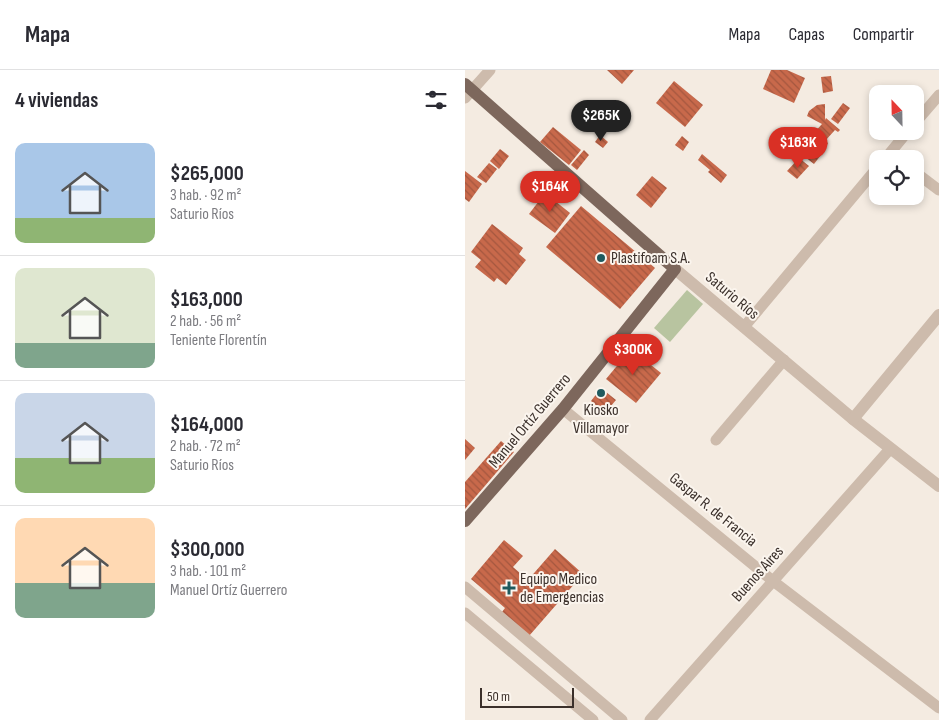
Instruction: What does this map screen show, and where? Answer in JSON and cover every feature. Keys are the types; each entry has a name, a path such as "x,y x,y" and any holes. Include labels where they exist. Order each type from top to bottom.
{"main road":[{"name":"Saturio Ríos","path":"467,90 675,269"},
{"name":"Manuel Ortíz Guerrero","path":"465,522 563,409 675,269"}],"street":[{"path":"467,90 490,70"},
{"path":"924,112 939,95"},
{"path":"744,327 869,178"},
{"path":"924,179 939,190"},
{"name":"Saturio Ríos","path":"675,269 853,419 939,486"},
{"path":"853,419 939,315"},
{"path":"716,440 784,360"},
{"name":"Gaspar R. de Francia","path":"563,409 773,581 939,708"},
{"name":"Buenos Aires","path":"650,720 890,449"},
{"path":"465,587 622,720"},
{"path":"465,613 593,720"}],"green space":[{"path":"687,290 703,304 670,342 654,328"}],"building":[{"path":"607,70 634,70 622,84"},
{"path":"771,70 787,70 805,78 794,103 763,89"},
{"path":"831,76 833,91 823,93 821,77"},
{"path":"674,81 703,105 685,127 656,103"},
{"path":"843,103 850,108 838,124 831,119"},
{"path":"825,104 825,120 826,118 840,130 838,132 835,130 825,141 828,143 826,147 812,135 822,124 807,116 809,111 817,105"},
{"path":"553,127 581,150 569,165 540,142"},
{"path":"600,135 608,142 603,148 595,142"},
{"path":"682,136 689,142 683,151 675,145"},
{"path":"812,141 824,151 814,164 801,154"},
{"path":"500,149 509,156 499,169 490,161"},
{"path":"584,150 589,155 577,170 571,165"},
{"path":"702,154 727,175 721,183 698,160"},
{"path":"799,158 809,166 797,179 787,171"},
{"path":"489,163 497,169 486,183 477,177"},
{"path":"465,171 482,184 469,202 465,199"},
{"path":"652,176 667,188 651,208 636,195"},
{"path":"545,193 570,213 555,233 529,214"},
{"name":"Plastifoam S.A.","path":"581,206 655,268 620,309 546,247"},
{"path":"492,224 523,248 519,254 526,260 506,285 497,278 494,282 475,267 481,260 471,252"},
{"path":"631,349 661,373 636,403 606,379"},
{"path":"601,388 616,400 605,413 591,401"},
{"path":"465,439 475,448 465,460"},
{"path":"501,441 514,452 465,509 465,482"},
{"path":"504,540 523,556 513,567 528,580 555,549 583,574 529,636 502,612 505,608 471,579"}],"place":[{"name":"Plastifoam S.A.","path":"601,258"},
{"name":"Kiosko Villamayor","path":"601,393"},
{"name":"Equipo Medico de Emergencias","path":"509,588"}]}
